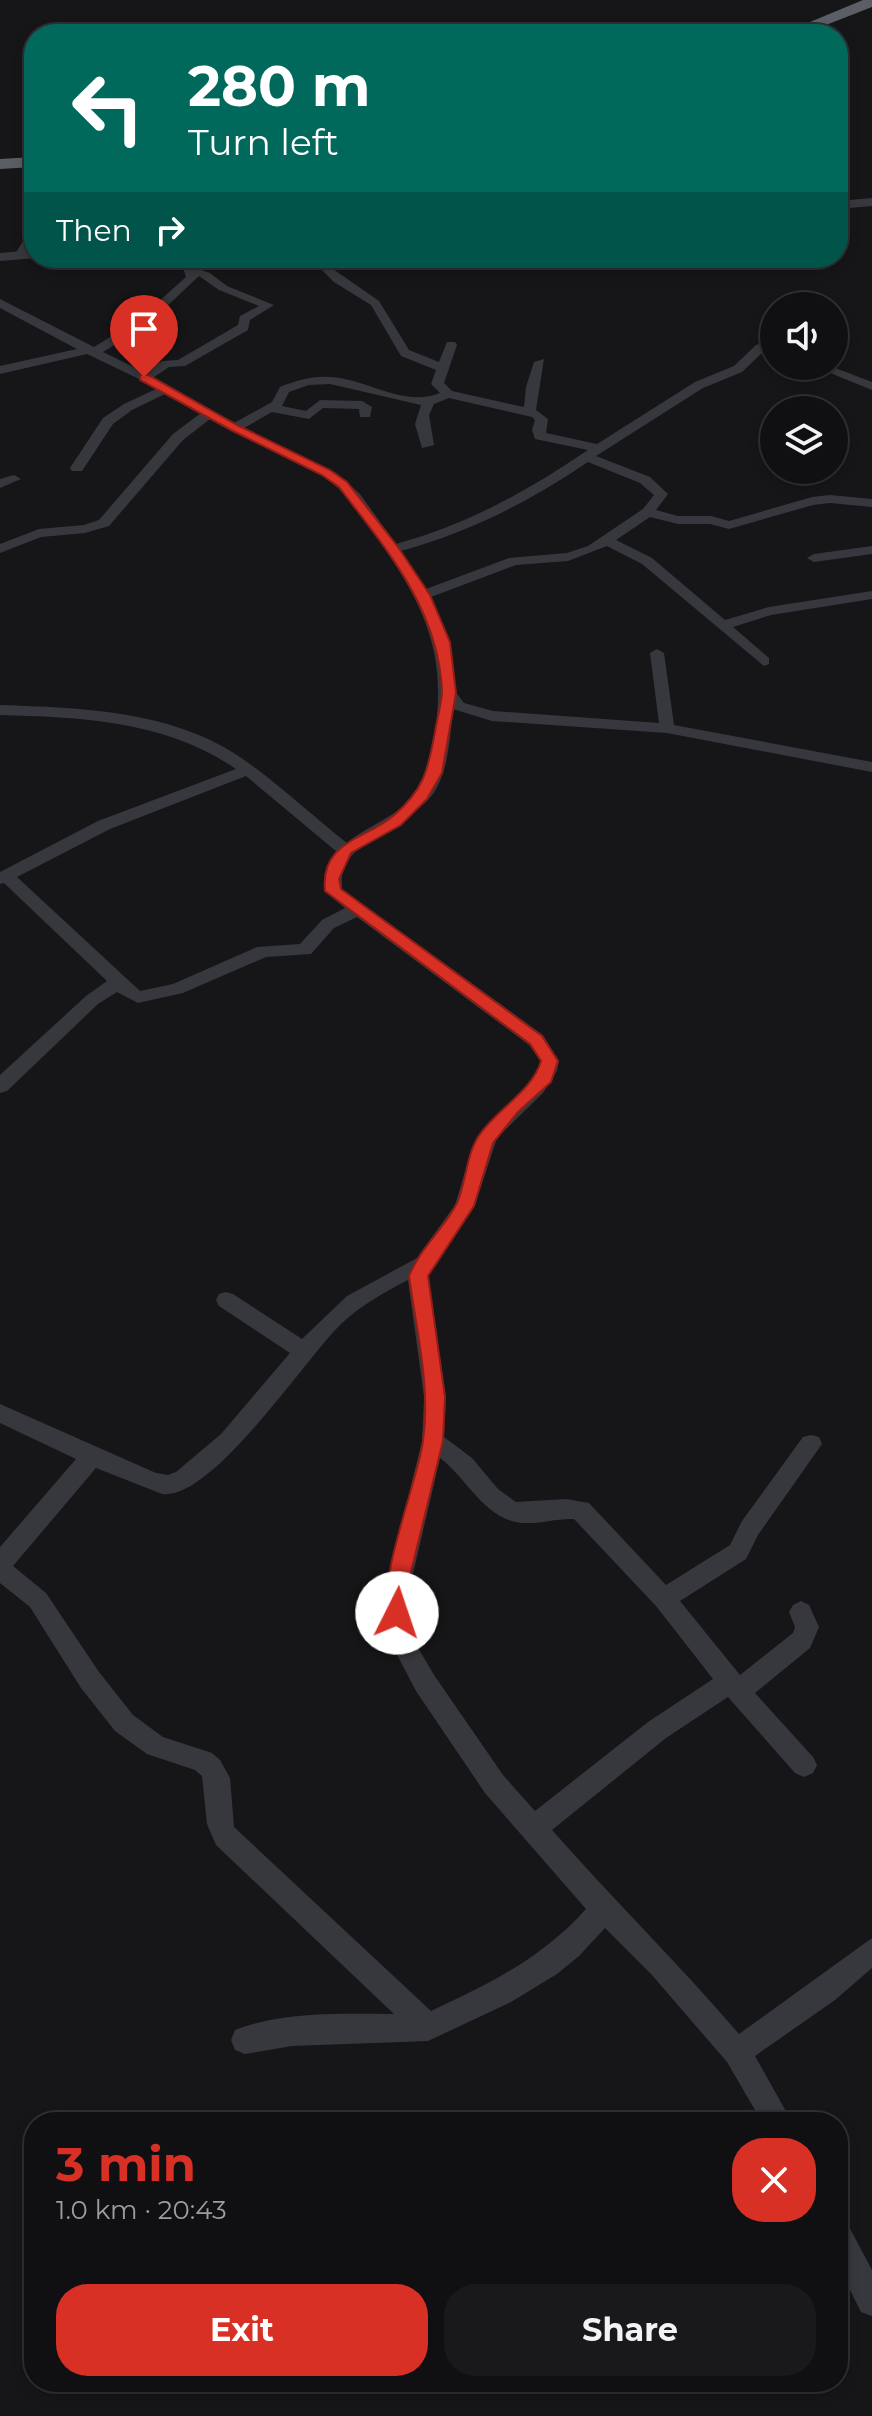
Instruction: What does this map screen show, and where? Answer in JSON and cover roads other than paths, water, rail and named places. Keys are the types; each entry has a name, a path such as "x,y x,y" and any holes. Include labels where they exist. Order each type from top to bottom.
{"highway":[{"path":"815,24 872,2"},
{"path":"832,24 872,9"},
{"path":"0,164 24,166"},
{"path":"0,171 24,168"}],"street":[{"path":"848,204 872,202"},
{"path":"0,257 24,254"},
{"path":"0,370 90,351 143,322 190,279 189,268"},
{"path":"144,377 166,364 180,364 193,353 243,330 244,319 268,305 223,288 195,268"},
{"path":"328,268 334,277 375,303 388,319 397,343 405,353 443,368"},
{"path":"0,303 168,388 235,428 326,472 343,484 424,595 443,642 449,693 432,782 396,822 345,850 332,879 333,891 536,1040 550,1061 545,1078 512,1108 485,1141 465,1206 423,1264 418,1289 426,1319 435,1397 433,1441 397,1591 397,1613 406,1649 425,1683 494,1784 604,1909 661,1964 737,2052 772,2112"},
{"path":"424,595 514,561 568,557 593,549 648,512 661,494 655,486 592,452 540,436 538,430 542,419 530,412 448,394 437,384 451,345"},
{"path":"393,549 444,535 532,494 699,385 738,369 760,355"},
{"path":"530,412 532,387 540,362"},
{"path":"848,377 872,386"},
{"path":"235,428 271,408 281,400 284,390 304,381 322,378 428,404"},
{"path":"77,468 108,421 128,407 168,388"},
{"path":"427,445 420,416 428,404 448,394"},
{"path":"271,408 309,415 320,404 362,405 366,407 365,414"},
{"path":"0,549 39,533 99,526 185,431 210,413"},
{"path":"0,484 14,479"},
{"path":"648,512 685,521 711,520 729,525 812,501 830,499 872,503"},
{"path":"606,540 651,563 764,661"},
{"path":"814,558 872,550"},
{"path":"722,626 769,611 872,595"},
{"path":"657,653 667,728"},
{"path":"449,693 459,706 492,716 667,728 872,767"},
{"path":"0,710 70,713 145,725 209,745 285,798 309,823 345,850"},
{"path":"248,770 104,825 3,877 127,992 138,997 169,992 263,951 305,950 328,924 356,910"},
{"path":"0,1086 92,1000 118,982"},
{"path":"0,1413 91,1458 164,1485 177,1484 186,1480 233,1435 303,1351 348,1306 423,1264"},
{"path":"226,1300 303,1351"},
{"path":"433,1441 467,1467 495,1500 511,1511 536,1514 567,1506 581,1510 664,1599 734,1687 804,1765"},
{"path":"664,1599 738,1552 750,1528 811,1444"},
{"path":"91,1458 0,1566 38,1600 90,1680 124,1723 156,1746 203,1761 211,1768 217,1778 220,1824 225,1836 428,2027"},
{"path":"533,1829 657,1730 734,1687 802,1640 807,1627 801,1612"},
{"path":"245,2040 306,2031 428,2027 501,1992 547,1964 570,1947 604,1909"},
{"path":"737,2052 825,1990 872,1951"},
{"path":"848,2254 872,2301"}]}
